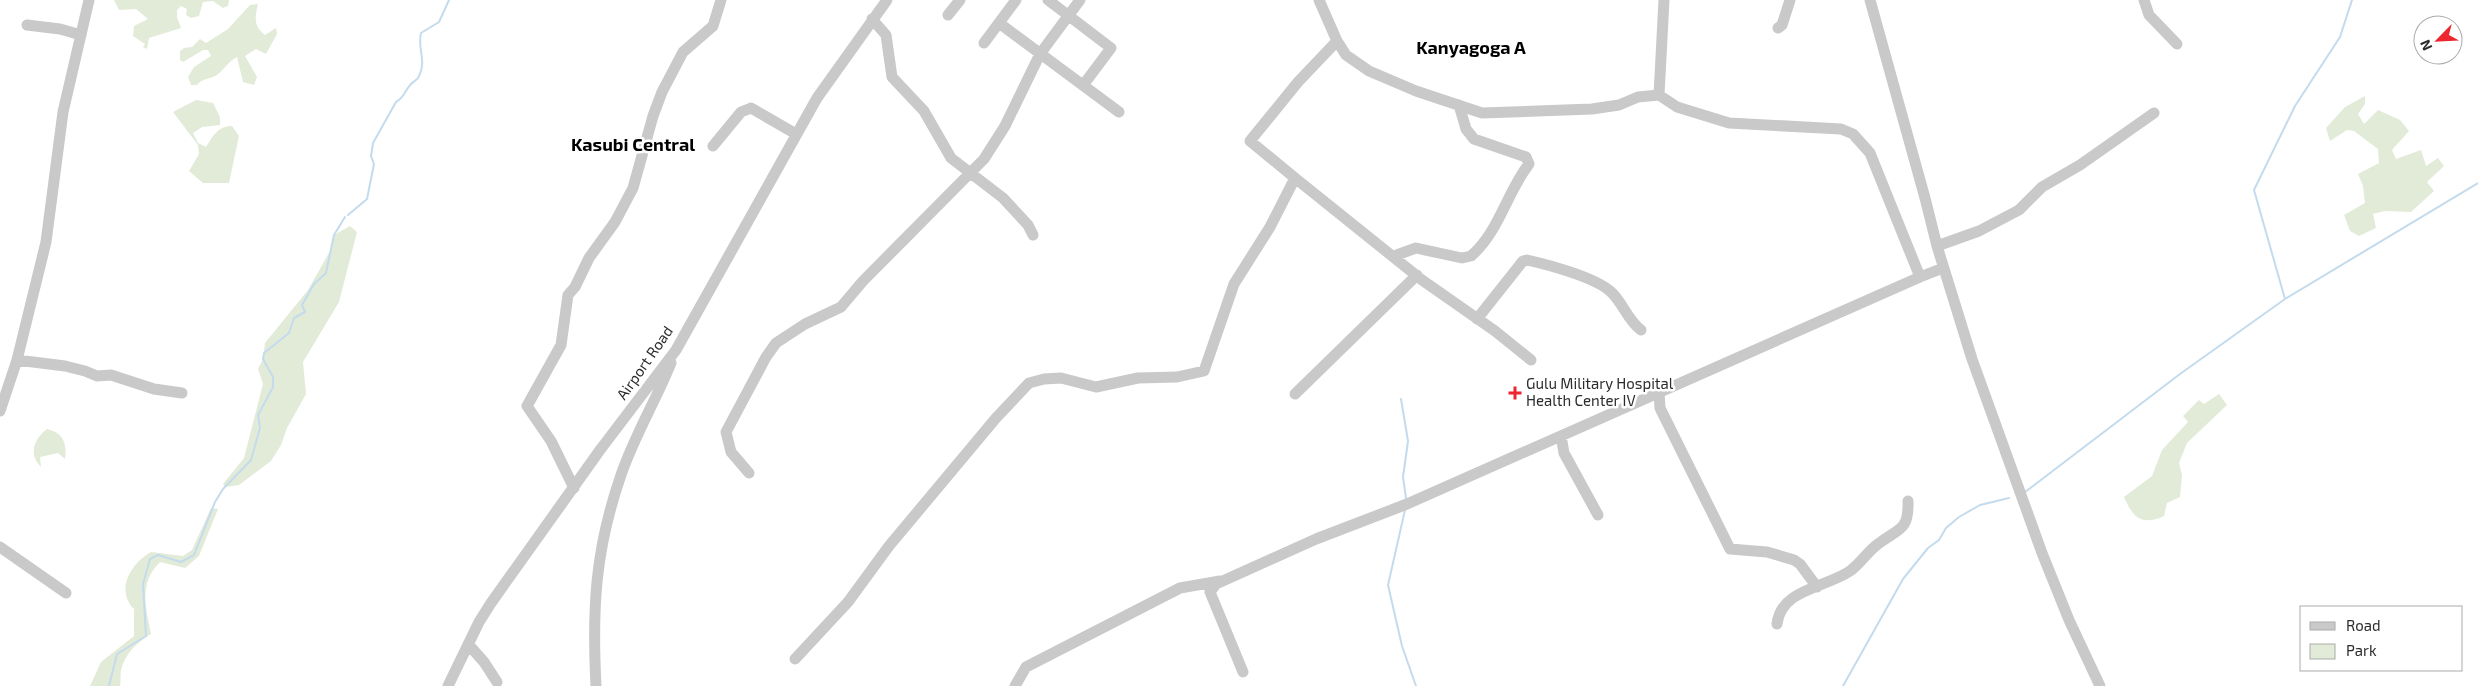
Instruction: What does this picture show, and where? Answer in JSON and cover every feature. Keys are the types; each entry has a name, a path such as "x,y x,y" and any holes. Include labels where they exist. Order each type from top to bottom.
{"street":[{"path":"0,411 17,360 46,242 63,112 89,0"},
{"path":"574,488 551,440 527,406 561,345 568,295 575,287 589,258 615,222 633,188 662,92 683,52 713,26 721,0"},
{"name":"Airport Road","path":"448,686 489,605 676,350 817,98 887,0"},
{"path":"948,15 960,0"},
{"path":"984,43 1016,0"},
{"path":"1048,0 1110,48 1084,84"},
{"path":"749,473 731,452 726,432 766,357 776,343 805,324 841,307 863,281 916,230 984,159 1005,126 1040,54 1080,0"},
{"path":"1319,0 1337,41 1346,55 1369,71 1416,91 1482,113 1528,113 1619,105 1638,97 1659,95 1677,107 1729,123 1841,129 1853,134 1870,153 1920,277"},
{"path":"1659,95 1664,0"},
{"path":"1778,28 1782,25 1790,0"},
{"path":"1870,0 1943,268 1975,368 2042,553 2069,620 2100,686"},
{"path":"2144,0 2149,15 2177,44"},
{"path":"872,19 886,35 892,77 924,111 951,158 971,171 1003,198 1028,225 1033,235"},
{"path":"999,23 1084,84 1119,112"},
{"path":"27,25 60,28 81,35"},
{"path":"1337,41 1298,82 1250,140 1417,275 1531,360"},
{"path":"1394,256 1416,248 1462,258 1471,256 1497,223 1512,189 1528,164 1526,157 1474,139 1466,129 1459,105"},
{"path":"713,146 741,112 751,108 796,134"},
{"path":"1937,246 1979,231 2019,210 2042,187 2080,165 2154,113"},
{"path":"795,659 848,602 894,540 996,418 1028,384 1044,379 1061,378 1096,387 1138,378 1177,378 1204,371 1234,284 1270,227 1295,178"},
{"path":"1477,319 1523,261 1527,260 1558,268 1611,292 1630,319 1641,330"},
{"path":"1015,686 1026,667 1180,588 1222,581 1316,539 1407,504 1943,268"},
{"path":"1295,394 1417,275"},
{"path":"596,686 593,637 597,566 602,539 622,473 676,350"},
{"path":"17,360 65,366 97,376 111,375 154,389 182,393"},
{"path":"1659,392 1660,408 1730,549 1760,551 1794,560 1800,564 1817,587"},
{"path":"1561,436 1564,453 1598,515"},
{"path":"1777,624 1781,608 1792,597 1817,587 1852,569 1872,549 1903,526 1908,518 1908,501"},
{"path":"0,547 66,593"},
{"path":"1222,581 1210,592 1243,672"},
{"path":"468,644 484,662 497,682"}],"green space":[{"path":"114,0 229,0 228,6 223,8 213,1 203,2 199,16 191,18 186,15 187,9 181,6 177,10 177,17 181,28 149,38 147,49 143,47 145,44 133,36 134,26 148,19 136,9 119,10"},
{"path":"258,4 256,17 258,28 265,35 276,28 277,34 266,54 256,49 245,56 257,77 254,85 243,82 237,57 215,76 203,80 197,85 191,85 188,77 194,67 211,56 208,50 203,50 183,62 180,60 180,51 184,48 192,47 200,39 206,43 228,29 250,5"},
{"path":"2365,96 2365,104 2358,114 2364,124 2378,110 2400,120 2409,131 2392,150 2396,159 2421,150 2426,166 2438,158 2444,166 2427,182 2434,191 2411,212 2385,211 2373,214 2376,228 2359,236 2350,231 2344,215 2365,203 2363,186 2358,174 2379,163 2378,149 2354,131 2347,130 2330,141 2326,128 2345,107"},
{"path":"196,100 213,103 220,117 220,125 202,127 193,133 198,143 206,147 216,132 227,126 232,126 239,136 229,183 203,183 189,171 199,154 198,145 173,112"},
{"path":"350,226 357,232 339,302 303,362 306,394 271,461 239,485 225,487 223,484 244,458 263,384 258,369 263,359 265,343 308,290 330,251 334,235"},
{"path":"2219,394 2227,405 2187,443 2179,463 2182,475 2180,497 2167,503 2164,516 2150,520 2139,518 2131,510 2124,497 2152,476 2162,450 2188,422 2183,416 2199,400 2204,404"},
{"path":"47,429 61,436 65,444 65,459 58,453 40,457 41,467 35,457 34,447 39,437"},
{"path":"211,508 218,509 199,556 185,568 160,562 153,570 146,587 145,596 151,634 136,645 125,659 121,670 120,686 90,686 101,662 134,636 134,609 128,602 126,594 128,577 132,570 137,563 151,552 183,556 192,550"}],"waterway":[{"path":"348,215 367,199 374,164 371,156 373,143 396,102 417,79 421,70 421,33 439,22 449,0"},
{"path":"2285,299 2254,190 2295,106 2340,37 2352,0"},
{"path":"2025,492 2180,374 2285,299 2478,183"},
{"path":"109,686 117,654 146,636 143,584 150,559 158,555 181,562 194,555 215,502 223,489 251,460 260,428 258,415 273,387 273,377 263,359 264,353 289,333 294,318 305,312 302,305 314,284 326,273 334,235 345,217"},
{"path":"1401,399 1408,441 1403,477 1406,498"},
{"path":"1843,686 1903,579 1928,548 1939,540 1946,528 1959,517 1980,505 2009,498"},
{"path":"1405,510 1388,585 1402,646 1416,686"}],"place":[{"name":"Gulu Military Hospital Health Center IV","path":"1515,393"}],"district":[{"name":"Kanyagoga A","path":"1471,48"},
{"name":"Kasubi Central","path":"633,145"}]}
